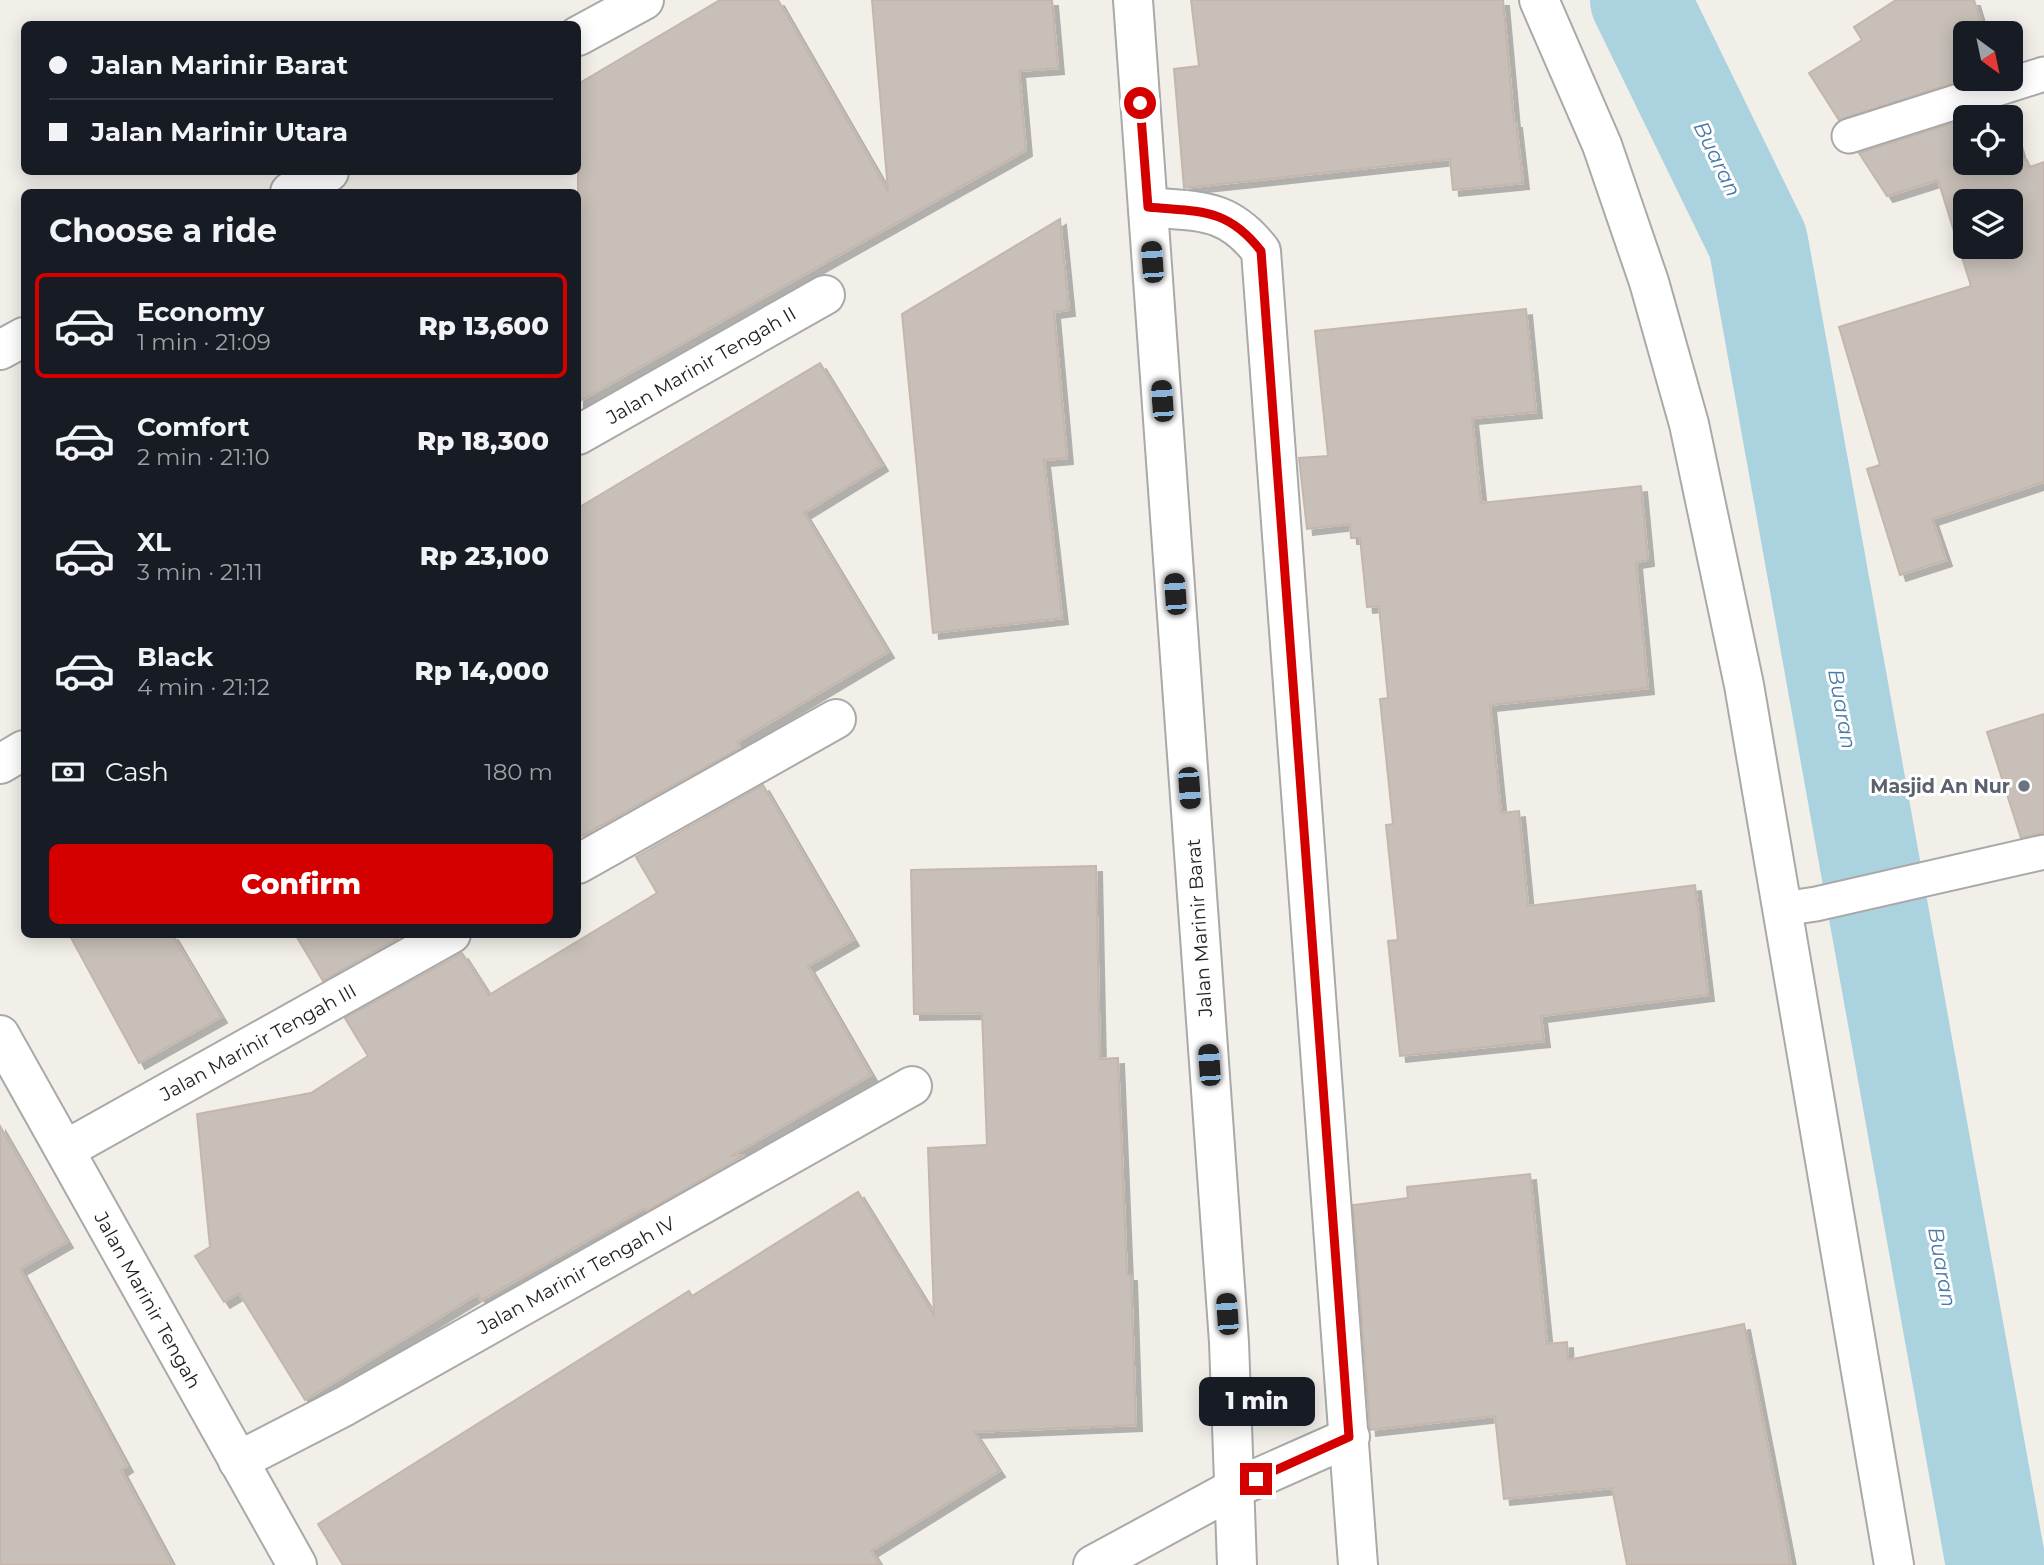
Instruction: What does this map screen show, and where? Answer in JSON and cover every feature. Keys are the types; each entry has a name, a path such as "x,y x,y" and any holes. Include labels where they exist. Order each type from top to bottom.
{"street":[{"path":"581,34 644,0"},
{"name":"Jalan Marinir Barat","path":"1133,0 1229,1342 1237,1565"},
{"path":"1539,0 1602,145 1649,282 1689,424 1744,685 1799,907 1894,1565"},
{"path":"296,189 323,175"},
{"path":"1148,207 1216,214 1247,233 1261,251 1358,1565"},
{"name":"Jalan Marinir Tengah II","path":"581,433 825,295"},
{"path":"0,350 21,339"},
{"path":"581,862 836,719"},
{"path":"0,764 21,752"},
{"name":"Jalan Marinir Tengah III","path":"65,1150 444,938"},
{"name":"Jalan Marinir Tengah","path":"0,1035 297,1565"},
{"name":"Jalan Marinir Tengah IV","path":"238,1461 345,1406 912,1086"},
{"path":"1093,1565 1233,1489 1349,1437"}],"lane":[{"path":"1849,136 2044,74"},
{"path":"1799,907 2044,852"}],"building":[{"path":"720,0 778,0 888,191 872,0 1052,0 1058,68 1019,71 1026,150 581,400 581,189 578,189 578,175 581,175 581,82"},
{"path":"1191,0 1503,0 1514,122 1523,183 1453,190 1450,159 1184,188 1174,69 1199,66"},
{"path":"1896,0 1974,0 1980,21 1953,21 1953,83 1839,120 1809,73 1862,40 1854,27"},
{"path":"1953,123 1953,175 2023,175 2023,161 2027,160 2030,167 2044,162 2044,482 1932,519 1946,560 1900,575 1867,469 1880,465 1839,327 1971,286 1963,259 2023,259 2023,189 1953,189 1953,228 1938,180 1887,196 1859,153"},
{"path":"1060,219 1069,310 1054,312 1067,458 1044,460 1062,618 933,633 902,314"},
{"path":"1526,309 1536,412 1472,418 1481,503 1641,486 1648,560 1636,562 1648,688 1490,705 1501,813 1519,811 1528,906 1695,885 1708,995 1541,1016 1544,1041 1400,1056 1388,941 1398,940 1386,825 1393,824 1380,699 1388,698 1379,606 1367,607 1360,538 1351,538 1350,524 1307,529 1299,458 1328,456 1315,331"},
{"path":"820,363 882,465 804,513 888,652 737,742 740,748 581,836 581,506"},
{"name":"Masjid An Nur","path":"2044,714 2044,833 2021,838 1987,732"},
{"path":"763,785 853,940 808,966 871,1075 731,1156 744,1155 647,1211 645,1208 481,1300 478,1294 305,1400 239,1293 224,1302 195,1256 210,1247 197,1114 311,1093 368,1056 345,1018 462,953 489,995 657,893 636,857"},
{"path":"1096,866 1100,1059 1118,1058 1127,1275 1131,1275 1136,1425 974,1432 999,1471 871,1551 880,1565 343,1565 318,1524 689,1291 692,1296 858,1192 934,1315 928,1148 987,1145 982,1013 914,1014 911,870"},
{"path":"71,938 174,938 221,1017 139,1063"},
{"path":"297,938 398,938 323,981"},
{"path":"0,1126 67,1242 20,1269 127,1466 121,1470 172,1565 0,1565"},
{"path":"1530,1174 1547,1344 1567,1342 1568,1360 1744,1324 1791,1565 1627,1565 1612,1488 1504,1499 1495,1416 1370,1430 1353,1205 1408,1198 1407,1187"}],"waterway":[{"name":"Buaran","path":"1640,0 1758,242 1996,1565"}],"place":[{"name":"Masjid An Nur","path":"2024,786"}],"route":[{"path":"1140,103 1148,207 1216,214 1247,233 1261,251 1349,1437 1256,1479"}]}
